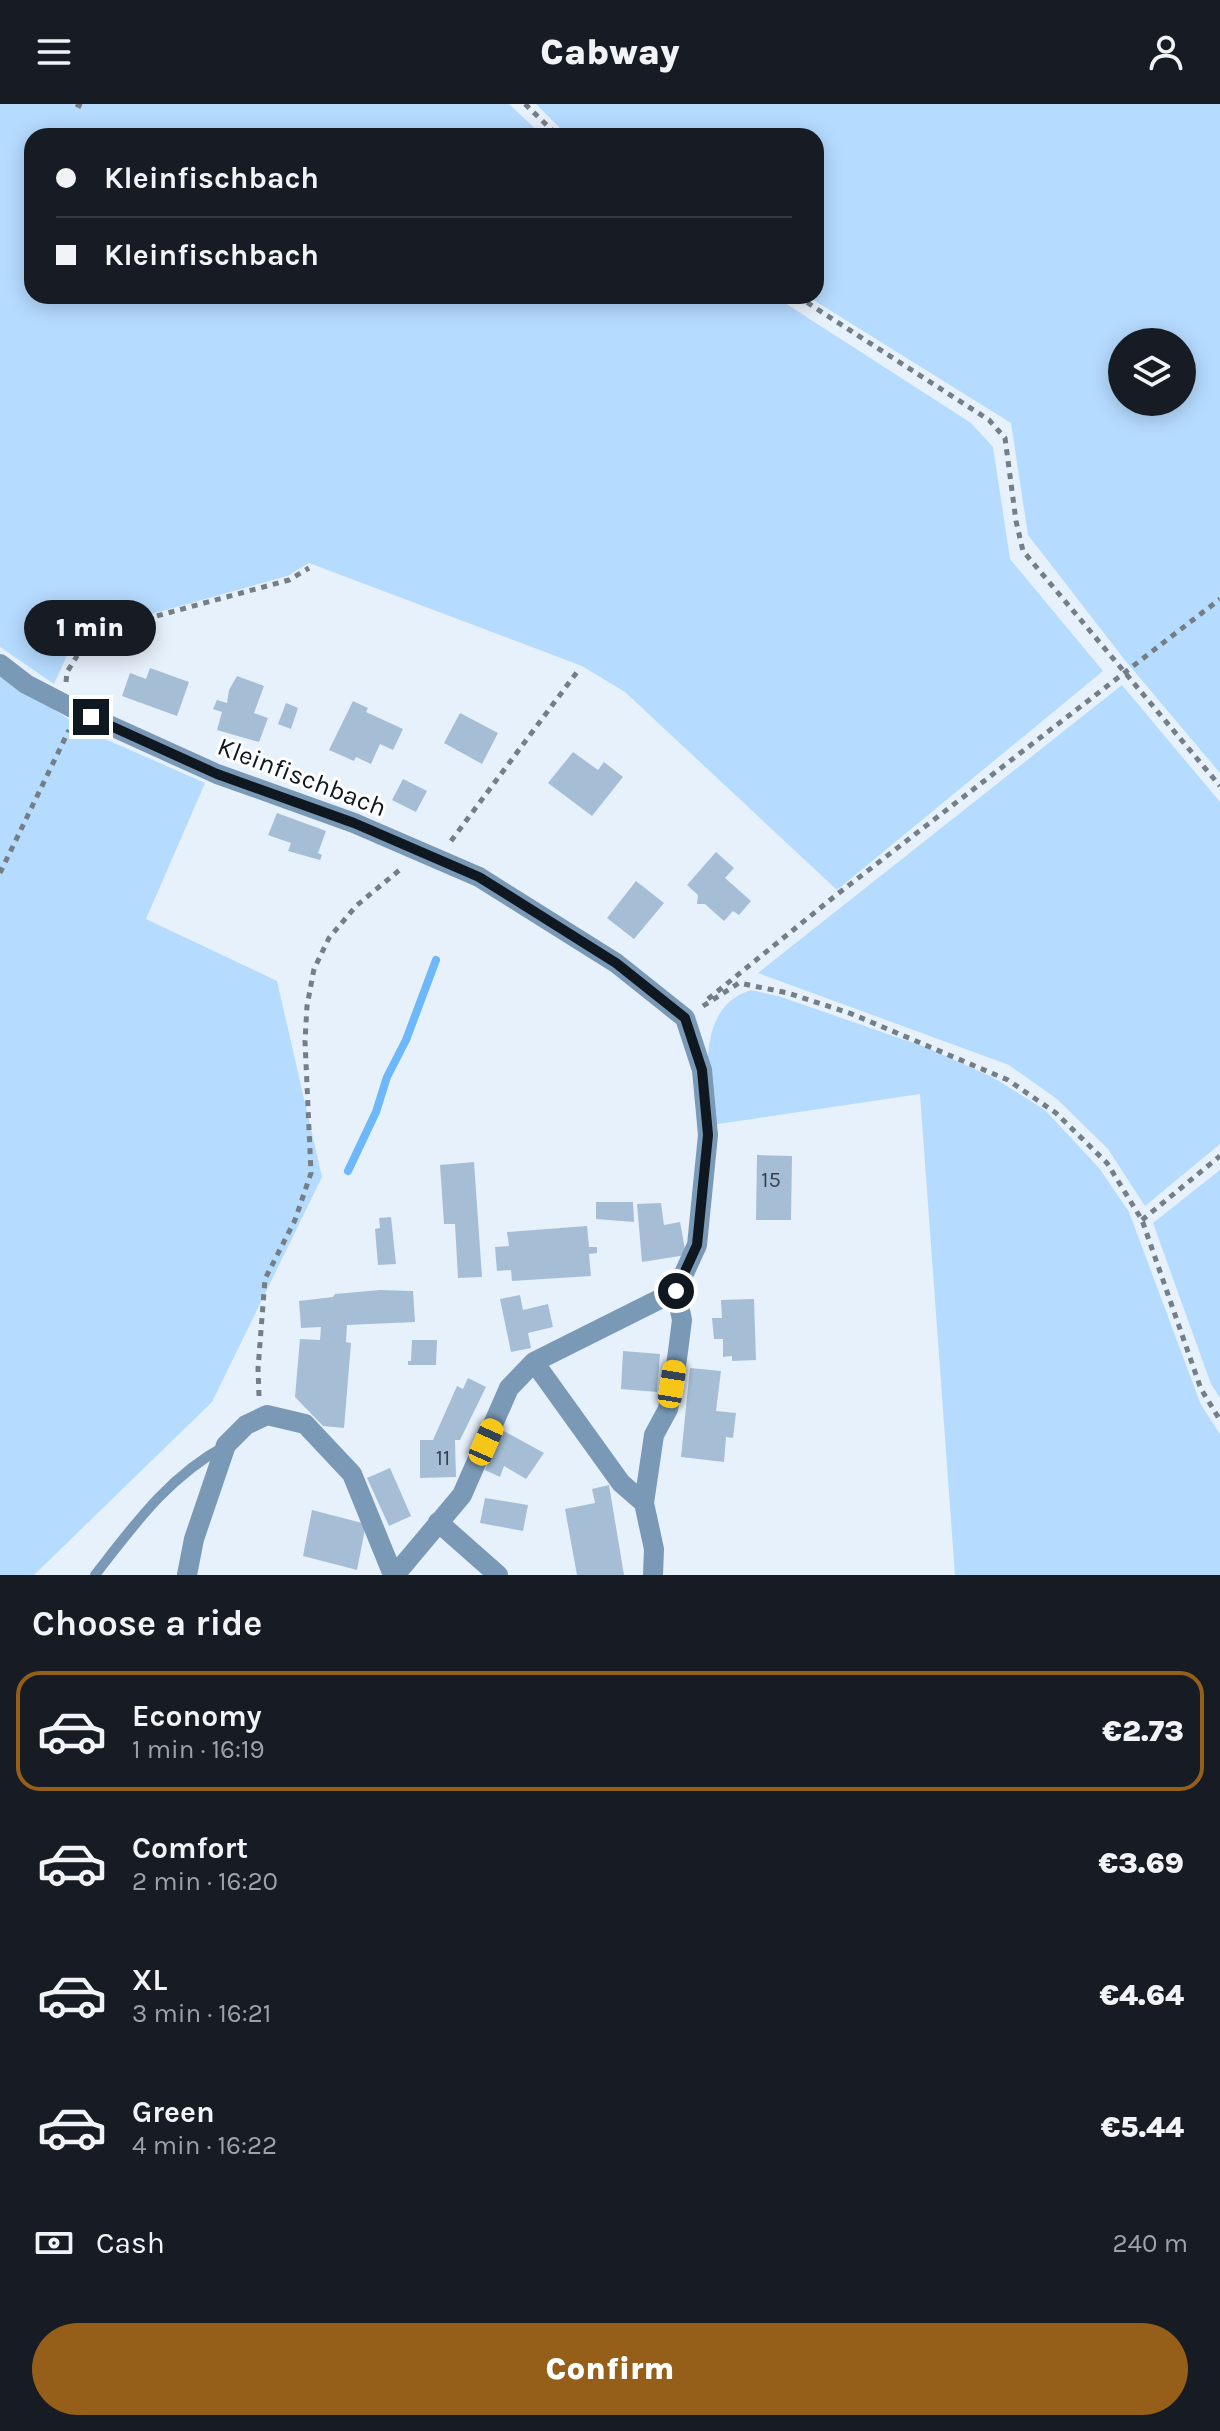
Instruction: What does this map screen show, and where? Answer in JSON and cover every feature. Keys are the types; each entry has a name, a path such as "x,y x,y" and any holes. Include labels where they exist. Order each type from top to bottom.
{"street":[{"name":"Kleinfischbach","path":"0,664 26,684 77,711 217,774 354,823 479,877 616,963 685,1018"},
{"path":"653,1575 654,1549 644,1503 654,1435 668,1409 677,1359 682,1320 676,1291 697,1245 708,1135 702,1070 685,1018"},
{"path":"187,1575 194,1539 226,1445 246,1425 267,1415 305,1424 352,1474 394,1575 462,1495 509,1388 534,1362 676,1291"},
{"path":"534,1362 621,1483 644,1503"},
{"path":"438,1522 498,1575"}],"lane":[{"path":"95,1575 155,1499 195,1463 226,1445"}],"path":[{"path":"76,104 86,109"},
{"path":"525,104 550,128"},
{"path":"809,304 989,420 1005,438 1023,551 1220,786"},
{"path":"0,873 77,711 67,672 77,656 116,627 289,580 309,568"},
{"path":"685,1018 1220,599"},
{"path":"259,1419 258,1369 265,1279 295,1220 311,1173 305,1041 314,969 329,938 356,906 421,852 448,845 577,672"},
{"path":"685,1018 739,983 788,993 852,1014 1008,1080 1056,1113 1107,1163 1142,1220 1201,1389 1220,1420"},
{"path":"1142,1220 1220,1156"}],"shaded area":[{"path":"0,104 509,104 534,128 24,128 24,304 786,304 971,423 993,447 1010,559 1103,671 837,890 625,692 582,666 309,563 287,576 116,624 69,651 54,684 0,647"},
{"path":"536,104 1220,104 1220,773 1124,659 1028,535 1011,423 820,304 824,304 824,128 560,128"},
{"path":"0,675 87,731 205,783 146,919 277,981 322,1177 212,1402 34,1575 0,1575"},
{"path":"1122,685 1220,802 1220,1144 1145,1206 1108,1149 1057,1099 1009,1065 758,973"},
{"path":"751,990 781,997 928,1048 994,1078 1045,1110 1099,1168 1129,1212 1201,1405 1220,1434 1220,1575 955,1575 920,1094 711,1125 708,1067 713,1029 721,1012 733,999"},
{"path":"1220,1170 1220,1398 1211,1384 1153,1223"}],"building":[{"path":"150,668 189,682 177,716 122,696 130,673 146,679"},
{"path":"237,676 264,686 254,713 268,718 259,742 217,730 222,712 213,709 217,700 227,703 229,690"},
{"path":"353,701 368,708 366,712 403,729 393,750 380,744 371,764 356,757 354,761 329,750"},
{"path":"286,703 298,708 291,729 278,724"},
{"path":"460,713 498,733 482,764 444,743"},
{"path":"573,752 598,770 604,762 623,777 592,816 548,783"},
{"path":"403,779 427,791 416,812 392,800"},
{"path":"277,813 326,831 318,853 322,855 320,860 288,851 291,843 268,835"},
{"path":"716,852 734,868 725,878 751,901 739,915 733,911 724,921 705,904 697,904 698,895 687,885"},
{"path":"636,881 664,903 634,939 607,918"},
{"path":"757,1155 792,1156 791,1220 756,1220"},
{"path":"474,1162 482,1277 458,1278 455,1224 444,1224 440,1165"},
{"path":"596,1202 633,1202 634,1222 596,1219"},
{"path":"661,1203 664,1225 680,1222 686,1255 642,1262 637,1204"},
{"path":"391,1217 396,1264 378,1265 375,1229 380,1228 379,1218"},
{"path":"587,1226 589,1247 597,1247 597,1253 589,1254 591,1276 512,1281 511,1270 497,1271 495,1247 509,1246 507,1232"},
{"path":"380,1290 413,1291 415,1322 347,1325 346,1342 351,1343 344,1428 323,1426 295,1397 300,1339 320,1340 321,1327 301,1328 299,1301"},
{"path":"520,1295 523,1310 548,1304 553,1327 528,1333 531,1348 511,1352 500,1299"},
{"path":"754,1299 756,1360 732,1361 732,1356 723,1357 723,1339 714,1339 712,1318 722,1318 721,1300"},
{"path":"412,1340 437,1340 436,1365 408,1365"},
{"path":"623,1351 660,1354 657,1392 621,1389"},
{"path":"690,1368 721,1371 716,1411 736,1413 733,1438 726,1437 724,1462 681,1457"},
{"path":"468,1378 486,1387 460,1440 455,1440 456,1477 420,1478 420,1440 433,1440 457,1386 463,1389"},
{"path":"502,1430 544,1453 526,1479 504,1466 500,1477 485,1470"},
{"path":"390,1468 411,1516 389,1526 367,1478"},
{"path":"609,1485 624,1575 577,1575 565,1509 595,1503 592,1489"},
{"path":"485,1498 528,1505 523,1531 480,1523"},
{"path":"312,1510 366,1524 357,1570 303,1556"}],"waterway":[{"path":"348,1171 376,1112 387,1077 406,1040 436,960"}],"route":[{"path":"91,717 217,774 354,823 479,877 616,963 685,1018 702,1070 708,1135 697,1245 676,1291"}]}
